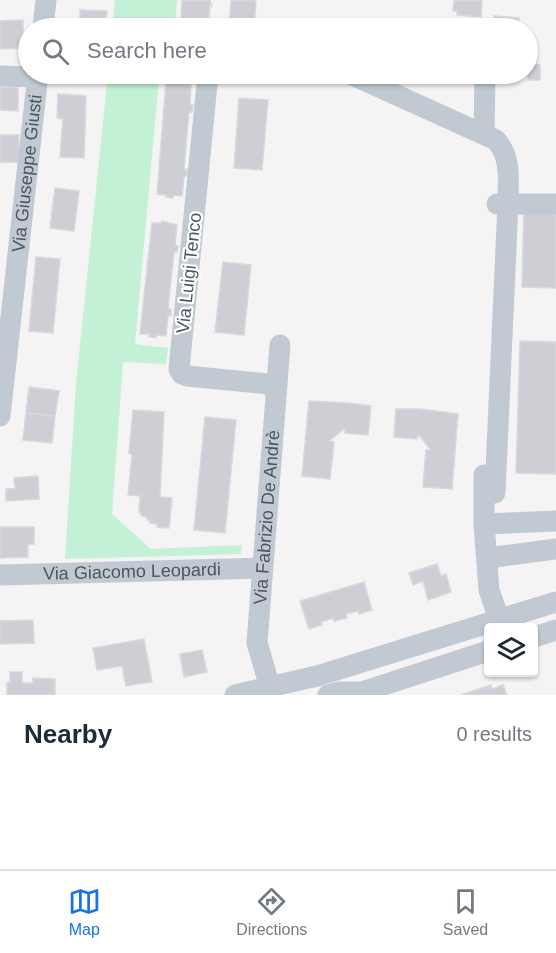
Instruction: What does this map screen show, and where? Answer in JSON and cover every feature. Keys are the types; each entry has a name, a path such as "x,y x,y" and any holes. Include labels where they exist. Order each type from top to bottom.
{"street":[{"path":"44,18 46,0"},
{"path":"0,76 18,76"},
{"name":"Via Giuseppe Giusti","path":"0,416 37,84"},
{"name":"Via Luigi Tenco","path":"207,84 179,369 187,376 268,384 276,392"},
{"path":"372,84 490,137 505,151 508,166 502,203 489,493 484,524 489,590 499,619"},
{"path":"486,84 490,137"},
{"path":"502,203 556,204"},
{"name":"Via Fabrizio De Andrè","path":"270,687 257,643 280,345"},
{"path":"484,524 556,522"},
{"path":"487,558 556,549"},
{"name":"Via Giacomo Leopardi","path":"0,575 262,568"},
{"path":"235,695 317,676 556,602"},
{"path":"538,636 556,630"},
{"path":"328,695 340,692 362,693 484,653"},
{"path":"355,664 362,693"}],"green space":[{"path":"115,0 177,0 176,18 113,18"},
{"path":"107,84 159,84 135,344 168,348 166,364 123,362 112,514 151,549 242,545 241,554 65,559 76,384"}],"building":[{"path":"182,0 210,0 212,6 210,5 209,18 181,18"},
{"path":"231,0 256,0 255,18 230,18"},
{"path":"454,0 482,0 481,17 457,15 457,11 453,11"},
{"path":"80,10 107,11 106,18 80,18"},
{"path":"494,16 519,18 494,18"},
{"path":"18,20 18,48 0,49 0,21"},
{"path":"538,65 540,65 540,80 538,80"},
{"path":"166,84 191,85 190,105 193,105 192,112 189,112 184,169 187,169 187,176 184,176 182,196 173,195 173,198 157,194"},
{"path":"0,87 18,88 18,111 0,110"},
{"path":"58,94 86,96 84,158 60,157 63,119 57,118"},
{"path":"239,98 268,100 262,170 234,168"},
{"path":"0,135 19,135 18,162 0,162"},
{"path":"55,188 79,191 74,231 50,228"},
{"path":"524,207 556,209 556,288 522,287"},
{"path":"162,221 177,225 175,245 178,246 177,252 174,252 168,309 171,309 171,316 168,316 166,336 156,335 156,338 149,337 150,334 140,334 152,223"},
{"path":"36,257 60,259 53,333 29,331"},
{"path":"223,262 251,265 244,335 215,332"},
{"path":"520,341 556,342 556,474 516,473"},
{"path":"29,387 59,391 55,416 26,413"},
{"path":"309,401 371,406 368,435 345,433 345,428 329,441 334,442 330,479 302,476"},
{"path":"396,409 420,409 458,414 452,489 423,487 426,450 431,450 418,434 417,439 394,437"},
{"path":"133,410 164,412 160,497 172,498 169,528 157,527 157,524 150,523 150,520 142,516 139,511 140,496 128,495"},
{"path":"26,413 55,416 52,443 23,440"},
{"path":"205,417 236,420 225,533 194,530"},
{"path":"38,476 39,499 6,501 6,489 15,489 14,478"},
{"path":"0,527 34,527 34,544 28,544 28,557 0,558"},
{"path":"437,564 441,576 446,574 451,592 428,600 423,581 413,585 409,573"},
{"path":"364,582 372,610 359,614 358,611 346,614 347,618 334,621 333,618 309,629 300,601"},
{"path":"33,620 34,643 0,644 0,621"},
{"path":"144,639 152,682 126,686 122,666 97,670 93,648"},
{"path":"202,650 207,672 184,677 180,654"},
{"path":"10,672 22,672 22,683 33,683 33,678 55,679 55,695 7,695"},
{"path":"491,685 492,689 503,685 507,695 461,695"}]}
